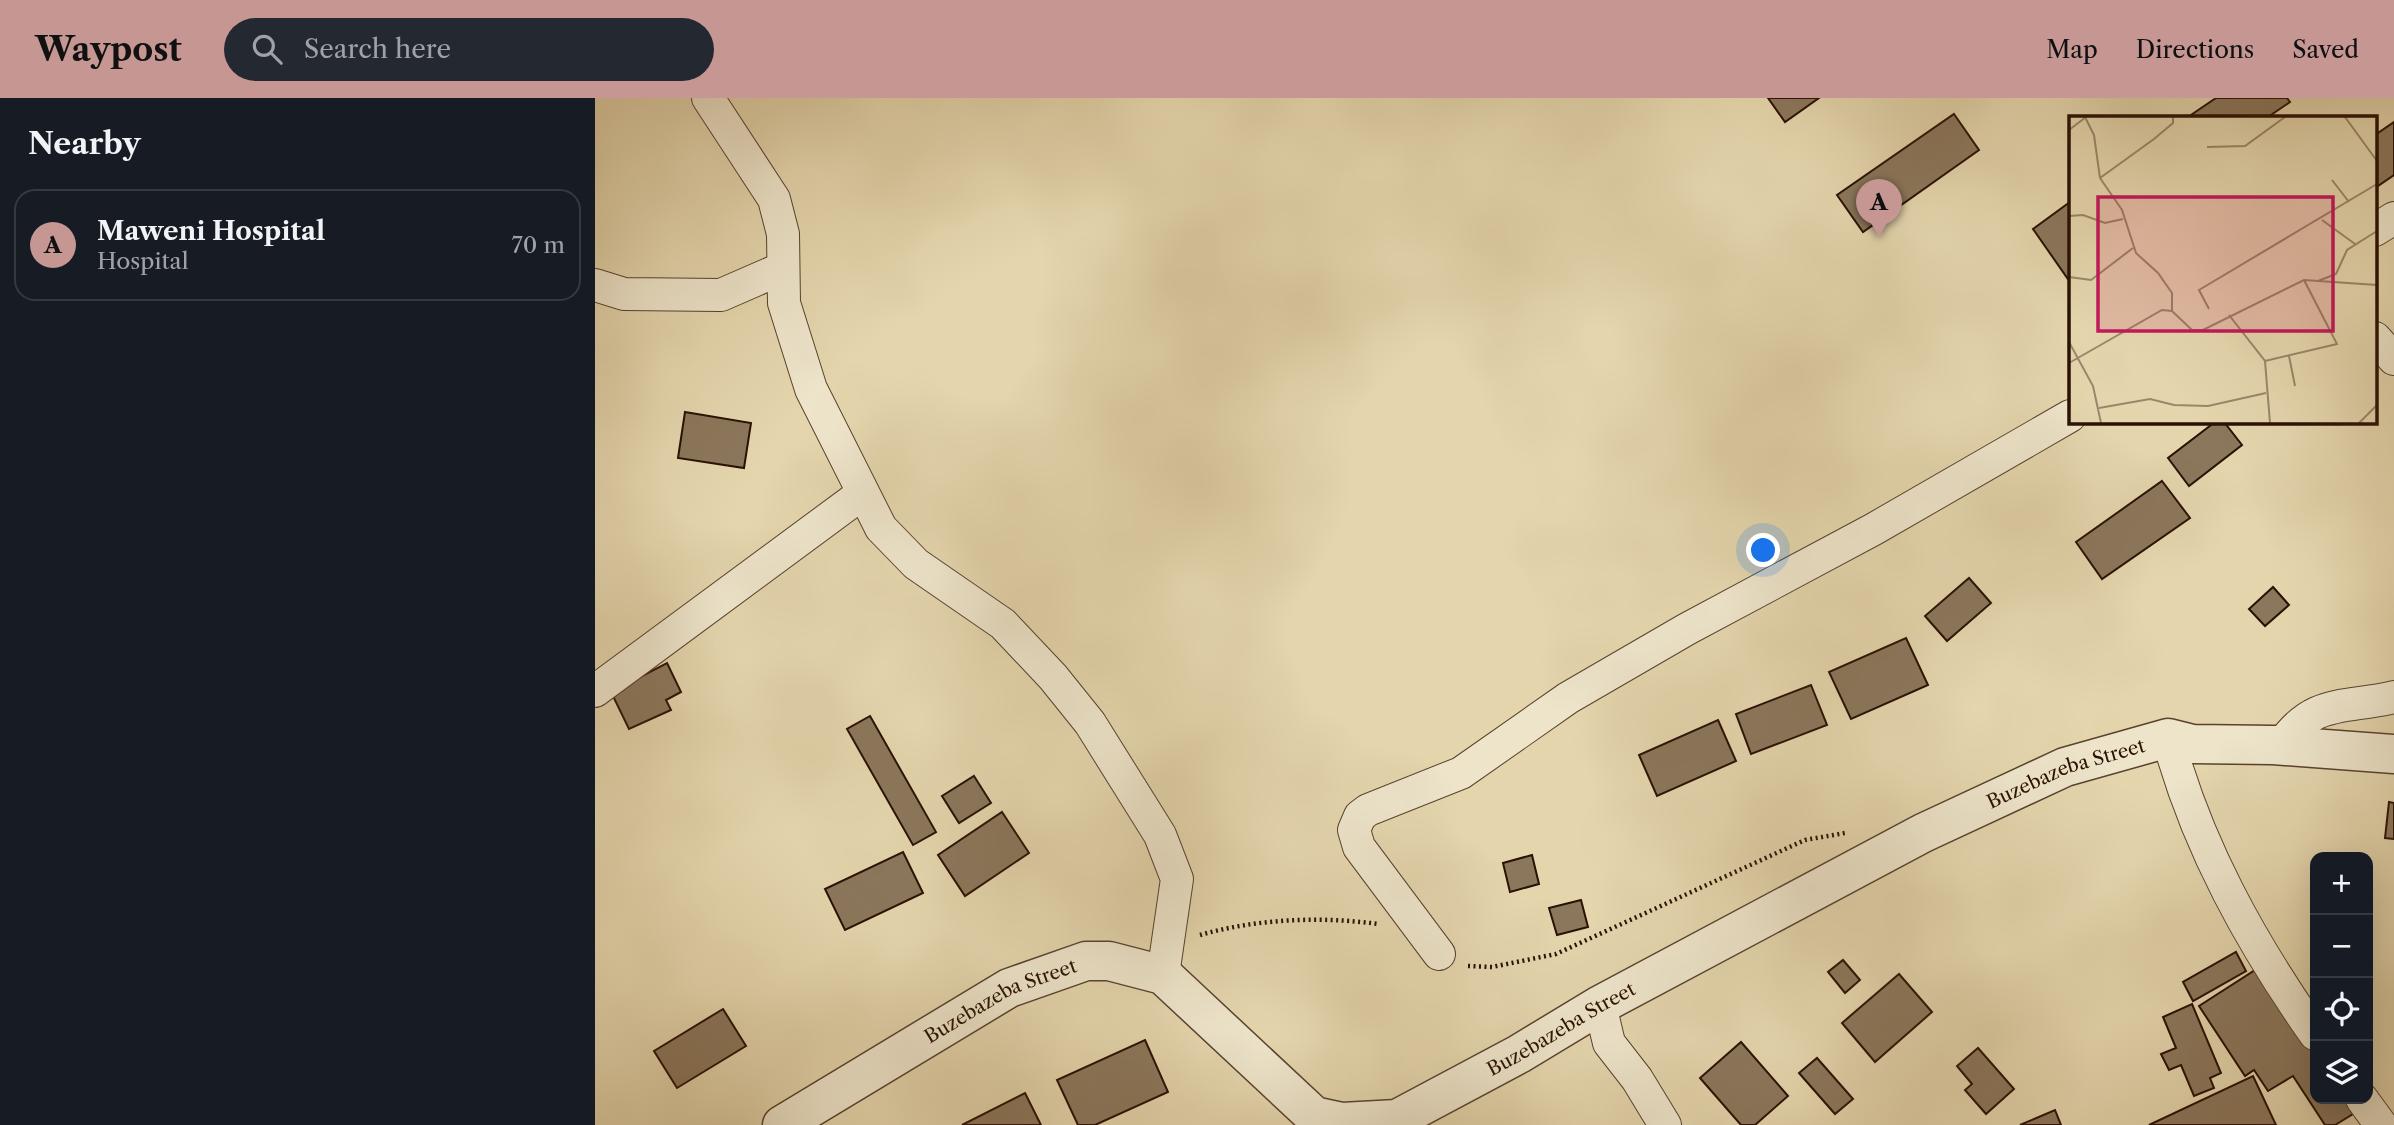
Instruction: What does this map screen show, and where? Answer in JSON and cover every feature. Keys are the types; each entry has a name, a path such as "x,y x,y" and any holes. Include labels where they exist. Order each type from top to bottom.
{"street":[{"path":"708,98 774,199 783,234 785,303 811,389 881,528 916,564 1003,624 1053,677 1090,723 1160,835 1174,867 1176,891 1166,959"},
{"path":"2377,229 2394,218"},
{"path":"595,285 624,294 721,295 783,268"},
{"path":"2377,340 2394,359"},
{"path":"1439,954 1359,847 1354,830 1360,816 1368,810 1461,773 1580,691 1687,629 1874,529 2069,417"},
{"path":"595,691 863,493"},
{"path":"2281,746 2293,727 2309,715 2330,706 2394,697"},
{"path":"2168,738 2189,806 2235,906 2270,970 2310,1027"},
{"name":"Buzebazeba Street","path":"782,1125 1009,988 1086,961 1166,959 1314,1116 1342,1122 1397,1119 1520,1054 1600,1005 1923,833 2065,767 2168,738 2192,744 2281,746 2394,754"},
{"path":"1600,1005 1609,1043 1637,1079 1665,1125"},
{"path":"2366,1104 2381,1125"}],"path":[{"path":"1439,954 1453,962 1477,968 1556,954 1805,841 1847,833"},
{"path":"1166,959 1233,925 1334,920 1387,927"}],"building":[{"path":"1768,98 1819,98 1785,122"},
{"path":"2216,98 2287,98 2290,102 2269,116 2189,116"},
{"path":"1954,114 1979,150 1863,232 1837,195"},
{"path":"2394,122 2394,175 2377,187 2377,134"},
{"path":"2069,203 2069,281 2033,229"},
{"path":"685,412 751,423 744,468 678,458"},
{"path":"2212,424 2226,424 2242,445 2189,486 2168,458"},
{"path":"2162,481 2190,518 2102,579 2076,542"},
{"path":"1969,578 1991,603 1947,641 1925,616"},
{"path":"2273,587 2289,605 2265,626 2249,609"},
{"path":"1906,638 1928,685 1851,719 1829,672"},
{"path":"667,663 681,692 666,700 671,710 629,729 611,692"},
{"path":"1811,685 1827,725 1751,754 1736,714"},
{"path":"870,716 936,832 913,845 847,729"},
{"path":"1718,720 1736,761 1657,796 1639,755"},
{"path":"974,776 991,803 959,823 942,796"},
{"path":"2389,802 2394,803 2394,839 2385,838"},
{"path":"1002,812 1029,853 965,896 938,855"},
{"path":"903,852 923,893 845,930 825,889"},
{"path":"1532,855 1539,884 1510,892 1503,863"},
{"path":"1581,900 1588,927 1557,935 1549,908"},
{"path":"2236,952 2246,971 2193,1001 2183,982"},
{"path":"1843,960 1860,980 1845,993 1828,972"},
{"path":"2263,965 2310,1037 2310,1102 2293,1076 2268,1091 2254,1070 2245,1076 2199,1006"},
{"path":"1899,974 1932,1012 1875,1062 1842,1023"},
{"path":"2192,1004 2221,1073 2210,1078 2214,1088 2194,1096 2181,1065 2169,1070 2161,1054 2176,1048 2163,1017"},
{"path":"723,1009 746,1046 677,1088 654,1051"},
{"path":"1145,1040 1168,1092 1095,1125 1078,1125 1057,1080"},
{"path":"1741,1042 1788,1096 1755,1125 1741,1125 1700,1078"},
{"path":"1978,1048 2014,1089 1986,1114 1965,1090 1972,1084 1957,1066"},
{"path":"1817,1058 1853,1099 1835,1114 1799,1073"},
{"path":"2253,1076 2276,1125 2149,1125"},
{"path":"1025,1093 1041,1125 962,1125"},
{"path":"2311,1104 2353,1104 2358,1111 2335,1125 2325,1125"},
{"path":"2055,1110 2061,1125 2020,1125"}],"place":[{"name":"Maweni Hospital","path":"1879,237"}]}
